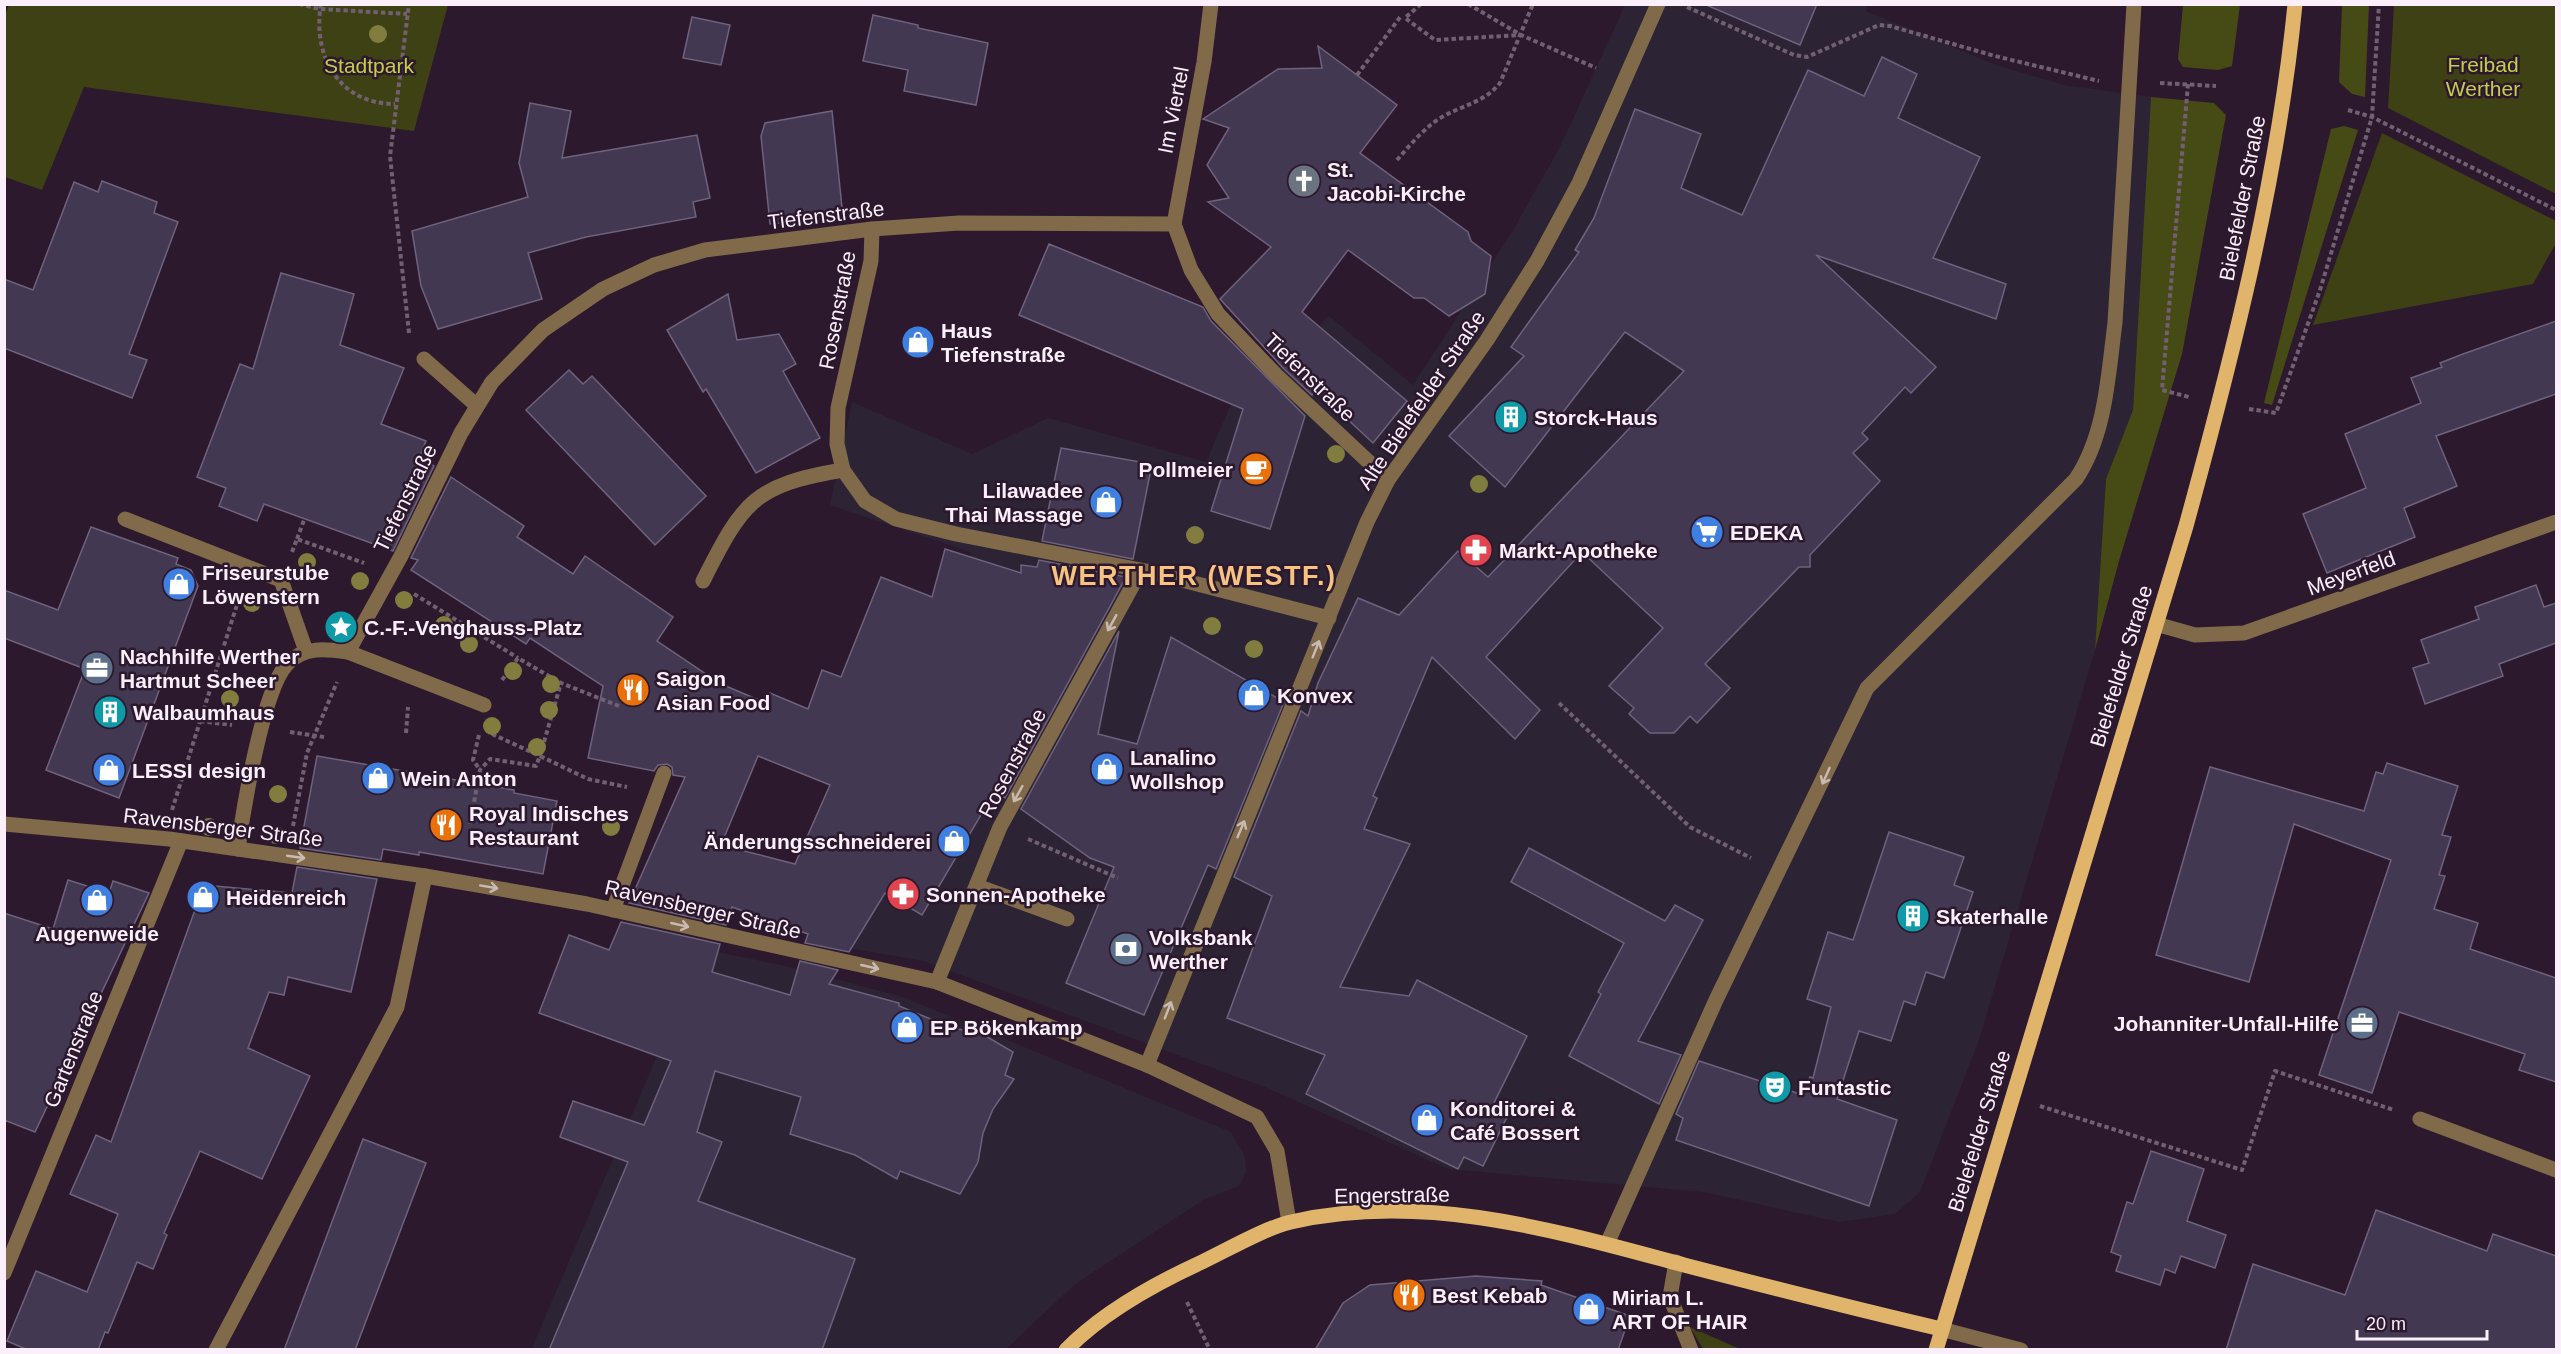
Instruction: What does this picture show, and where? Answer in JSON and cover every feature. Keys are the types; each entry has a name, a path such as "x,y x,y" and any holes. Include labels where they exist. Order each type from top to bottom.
{"main road":[{"name":"Bielefelder Straße","path":"1936,1350 2156,624 2219,406 2276,139 2295,4"},
{"name":"Engerstraße","path":"1066,1350 1082,1333 1174,1275 1289,1222 1356,1212 1444,1212 1539,1228 1941,1329"}],"street":[{"name":"Im Viertel","path":"1174,224 1204,62 1211,4"},
{"name":"Alte Bielefelder Straße","path":"1147,1065 1367,522 1388,480 1487,340 1537,261 1579,183 1659,4"},
{"path":"1608,1244 1732,966 1780,872 1867,688 2076,479 2091,454 2108,373 2115,323 2134,4"},
{"name":"Tiefenstraße","path":"348,652 401,556 476,405 492,382 543,330 603,289 654,265 705,250 872,229 959,224 1174,224 1191,270 1218,314 1276,375 1388,480"},
{"name":"Rosenstraße","path":"872,229 871,261 838,408 837,444 843,470 865,501 896,519 1140,572 1151,572 1329,618"},
{"path":"424,359 476,405"},
{"path":"703,581 730,528 760,496 777,486 801,477 843,470"},
{"path":"125,519 281,580 306,651"},
{"name":"Meyerfeld","path":"2156,624 2195,635 2244,633 2556,522"},
{"name":"Rosenstraße","path":"936,982 1000,827 1140,572"},
{"path":"238,849 243,813 259,739 276,680 288,663 306,651 324,648 348,652 484,705"},
{"path":"613,910 664,773"},
{"name":"Ravensberger Straße","path":"4,824 175,840 425,876 613,910 936,982 1147,1065 1257,1117 1277,1151 1289,1222"},
{"name":"Gartenstraße","path":"4,1273 175,840"},
{"path":"216,1350 397,1007 425,876"},
{"path":"976,886 1067,919"},
{"path":"2420,1119 2556,1170"},
{"path":"1676,1262 1670,1297 1691,1350"},
{"path":"1941,1329 2021,1350"}],"path":[{"path":"299,4 407,14"},
{"path":"409,4 390,156 409,336 424,359"},
{"path":"1421,4 1405,18 1435,40 1521,35"},
{"path":"1468,4 1521,35 1624,81"},
{"path":"1397,160 1441,117 1472,104 1494,90 1521,35 1533,4"},
{"path":"1680,4 1794,55 1807,57 1879,25 1890,26 2093,81"},
{"path":"2188,84 2162,390 2219,406 2276,413 2320,290 2372,117 2379,4"},
{"path":"321,7 323,56 334,77 358,95 380,104 395,104"},
{"path":"1357,75 1401,16"},
{"path":"2161,83 2216,87"},
{"path":"2348,110 2372,117 2556,210"},
{"path":"297,538 304,520"},
{"path":"175,840 174,801 249,568"},
{"path":"484,705 518,658 561,683 619,706"},
{"path":"470,824 482,764 493,758 536,766 561,683"},
{"path":"288,856 307,753 332,696"},
{"path":"1559,703 1690,827 1780,872"},
{"path":"406,733 407,723"},
{"path":"480,770 473,760 481,729 588,779 655,794"},
{"path":"290,732 324,737"},
{"path":"1000,827 1118,878"},
{"path":"2072,1117 2242,1170 2275,1071 2420,1119"},
{"path":"1194,1317 1210,1350"}],"shaded area":[{"path":"1625,5 1868,5 1866,11 1996,65 2064,85 2151,97 2133,410 2106,479 2095,650 1979,1040 1920,1192 1895,1214 1839,1222 1704,1192 1448,1169 1267,1088 923,961 808,941 932,682 971,552 830,505 852,402 972,454 1048,418 1206,462 1235,395 1289,356 1329,316 1413,385 1512,232 1561,145"},
{"path":"703,949 790,967 903,997 1231,1132 1245,1157 1246,1172 1239,1186 1203,1200 1074,1285 1006,1349 531,1350"}],"green space":[{"name":"Stadtpark","path":"9,4 448,5 414,131 84,87 42,190 5,177 4,18"},
{"path":"2183,5 2240,5 2232,66 2218,70 2183,67 2178,59"},
{"path":"2342,5 2369,5 2365,97 2352,94 2339,82"},
{"name":"Freibad Werther","path":"2394,5 2556,5 2556,194 2388,108"},
{"path":"2151,97 2214,103 2226,115 2182,354 2119,561 2095,650 2106,479 2133,410"},
{"path":"2344,126 2358,130 2272,405 2264,403 2331,129"},
{"path":"2382,133 2556,221 2556,243 2533,284 2313,325"},
{"path":"1690,1327 1740,1349 1703,1349"}],"building":[{"path":"1704,4 1817,4 1800,45"},
{"path":"873,15 918,25 918,28 988,43 976,105 904,91 908,70 863,61"},
{"path":"692,17 730,25 721,65 683,58"},
{"name":"St. Jacobi-Kirche","path":"1318,46 1397,105 1360,153 1468,232 1471,241 1491,256 1485,294 1449,316 1424,298 1414,298 1348,250 1302,312 1407,401 1373,443 1314,388 1312,395 1283,368 1220,299 1271,247 1208,202 1229,198 1207,165 1229,128 1203,119 1278,69 1322,68"},
{"path":"1882,57 1917,74 1898,118 1980,157 1933,258 2006,284 1996,319 1816,255 1936,367 1911,393 1905,387 1862,433 1868,439 1853,453 1880,481 1810,555 1810,567 1799,567 1705,664 1730,688 1697,723 1690,716 1674,733 1650,733 1629,714 1634,708 1609,686 1663,628 1582,552 1486,657 1540,710 1515,739 1432,657 1373,796 1377,798 1364,829 1410,844 1340,987 1409,996 1417,980 1527,1036 1491,1109 1507,1117 1483,1166 1464,1157 1458,1169 1306,1094 1325,1055 1227,1018 1272,896 1234,877 1301,711 1308,716 1318,683 1358,598 1399,615 1458,551 1488,577 1684,371 1625,332 1505,487 1449,436 1524,356 1511,347 1579,252 1575,250 1594,218 1635,109 1701,134 1681,188 1742,215 1808,70 1864,96"},
{"path":"530,103 571,111 562,158 697,135 710,198 693,202 696,217 586,237 528,253 542,299 438,329 421,286 412,231 528,197 519,163"},
{"path":"832,111 843,217 770,224 761,136 765,123"},
{"path":"102,181 157,202 154,213 178,222 129,354 147,360 132,398 4,348 4,279 33,290 74,182 98,192"},
{"path":"1049,244 1203,307 1211,321 1305,416 1270,529 1211,511 1243,409 1019,315"},
{"path":"281,273 354,294 340,345 404,368 381,424 426,441 420,456 434,466 393,551 264,504 257,521 219,506 226,488 197,477 240,364 253,369"},
{"path":"728,294 737,340 779,334 796,364 783,371 820,438 756,473 706,389 703,392 667,330"},
{"path":"2556,321 2556,394 2436,436 2457,486 2404,508 2415,537 2327,573 2303,514 2366,488 2345,434 2421,403 2411,378 2442,367 2440,363"},
{"path":"569,370 583,384 592,376 706,496 655,545 526,410"},
{"path":"1061,448 1152,464 1133,559 1042,541"},
{"path":"451,477 524,526 517,537 573,574 585,556 673,617 657,641 721,684 766,703 770,693 808,709 822,670 841,677 881,577 932,597 945,549 1021,573 1021,565 1037,567 1039,560 1126,577 1005,798 995,791 922,915 885,893 849,952 805,943 808,934 732,907 726,925 629,903 685,777 673,775 672,767 667,764 658,765 654,771 588,758 603,686 530,638 526,644 411,570 418,560 411,558","holes":["758,756 830,785 795,864 721,845"]},
{"path":"91,527 178,558 176,564 191,570 198,586 119,798 46,770 85,669 4,638 4,590 58,610"},
{"path":"2536,585 2544,607 2556,603 2556,643 2499,664 2503,676 2425,704 2413,668 2429,663 2421,640 2479,619 2475,607"},
{"path":"1119,631 1098,734 1137,744 1171,637 1284,702 1216,869 1208,865 1144,1015 1066,983 1114,867 1090,858 1021,809"},
{"path":"317,756 514,790 514,793 557,801 543,874 419,852 419,855 383,849 381,860 300,848"},
{"path":"2387,763 2458,786 2442,835 2451,837 2439,875 2445,876 2434,909 2478,923 2470,949 2556,978 2556,1082 2519,1070 2525,1054 2399,1012 2372,1093 2319,1075 2391,860 2294,824 2249,982 2156,955 2210,767 2364,811 2376,772 2383,774"},
{"path":"1889,832 1964,857 1954,885 1973,892 1944,978 1926,972 1915,1005 1904,1001 1891,1041 1859,1031 1837,1099 1897,1120 1869,1206 1676,1140 1683,1118 1676,1114 1699,1061 1803,1095 1810,1077 1813,1078 1831,1007 1807,999 1828,932 1853,940"},
{"path":"1529,848 1665,921 1675,905 1703,920 1638,1041 1681,1055 1659,1104 1569,1056 1601,994 1598,992 1624,943 1511,882"},
{"path":"297,867 377,879 351,992 288,977 284,995 269,992 248,1048 310,1076 262,1179 200,1151 164,1233 167,1235 153,1269 137,1262 108,1333 105,1332 98,1350 28,1350 7,1341 36,1271 87,1292 118,1214 70,1194 96,1135 111,1142 204,885 292,893"},
{"path":"68,880 109,893 113,881 149,893 35,1132 4,1120 4,913 53,929"},
{"path":"621,922 720,944 712,972 790,995 800,961 838,970 829,984 899,1003 899,1006 950,1027 984,1035 1013,1052 1005,1075 1014,1079 993,1109 983,1133 978,1162 960,1194 900,1171 897,1179 855,1155 790,1134 801,1097 715,1071 697,1132 722,1142 698,1201 855,1259 822,1350 549,1350 628,1162 560,1137 573,1101 644,1125 671,1061 539,1013 569,935 609,950"},
{"path":"363,1139 426,1163 355,1350 284,1350"},
{"path":"2151,1151 2204,1169 2187,1221 2226,1235 2215,1268 2181,1256 2175,1273 2165,1269 2160,1285 2116,1271 2121,1256 2111,1252 2127,1202 2133,1204"},
{"path":"2376,1210 2487,1251 2493,1234 2556,1256 2556,1350 2226,1350 2253,1264 2345,1295"},
{"path":"1476,1276 1542,1281 1541,1285 1630,1316 1618,1350 1315,1350 1343,1303 1370,1285"}],"place":[{"name":"St. Jacobi-Kirche","path":"1304,181"},
{"name":"Haus Tiefenstraße","path":"918,342"},
{"name":"Storck-Haus","path":"1511,417"},
{"name":"Pollmeier","path":"1256,469"},
{"name":"Lilawadee Thai Massage","path":"1106,502"},
{"name":"EDEKA","path":"1707,532"},
{"name":"Markt-Apotheke","path":"1476,550"},
{"name":"Friseurstube Löwenstern","path":"179,584"},
{"name":"C.-F.-Venghauss-Platz","path":"341,627"},
{"name":"Nachhilfe Werther Hartmut Scheer","path":"97,668"},
{"name":"Saigon Asian Food","path":"633,690"},
{"name":"Konvex","path":"1254,695"},
{"name":"Walbaumhaus","path":"110,712"},
{"name":"Lanalino Wollshop","path":"1107,769"},
{"name":"LESSI design","path":"109,770"},
{"name":"Wein Anton","path":"378,778"},
{"name":"Royal Indisches Restaurant","path":"446,825"},
{"name":"Änderungsschneiderei","path":"954,841"},
{"name":"Sonnen-Apotheke","path":"903,894"},
{"name":"Heidenreich","path":"203,897"},
{"name":"Augenweide","path":"97,900"},
{"name":"Skaterhalle","path":"1913,916"},
{"name":"Volksbank Werther","path":"1126,949"},
{"name":"Johanniter-Unfall-Hilfe","path":"2362,1023"},
{"name":"EP Bökenkamp","path":"907,1027"},
{"name":"Funtastic","path":"1775,1087"},
{"name":"Konditorei & Café Bossert","path":"1427,1120"},
{"name":"Best Kebab","path":"1409,1295"},
{"name":"Miriam L. ART OF HAIR","path":"1589,1309"}],"district":[{"name":"WERTHER (WESTF.)","path":"1194,576"}]}
